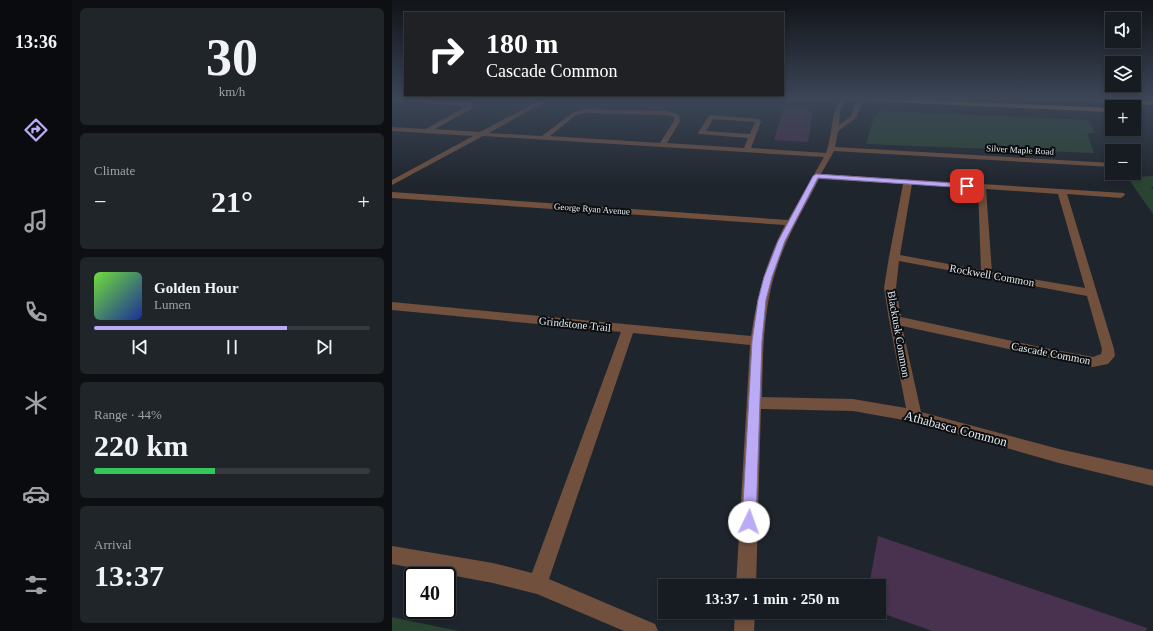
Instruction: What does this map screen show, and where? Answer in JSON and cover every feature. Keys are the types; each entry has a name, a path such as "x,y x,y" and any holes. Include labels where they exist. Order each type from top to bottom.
{"street":[{"path":"428,131 434,127"},
{"path":"392,183 492,127"},
{"path":"544,138 557,127"},
{"path":"662,145 674,127"},
{"path":"704,127 701,133 752,136"},
{"path":"747,149 756,127"},
{"path":"746,579 757,341 762,300 768,277 781,241 830,152 836,130 840,127"},
{"name":"Silver Maple Road","path":"392,129 662,145 1105,165"},
{"path":"816,176 1121,195"},
{"name":"Blacktusk Common","path":"908,182 890,288 895,320 915,416"},
{"path":"982,187 987,275"},
{"name":"Cascade Common","path":"895,320 1045,353 1093,362 1103,360 1108,356 1108,349 1062,192"},
{"name":"George Ryan Avenue","path":"392,195 792,223"},
{"name":"Rockwell Common","path":"894,258 1091,293"},
{"name":"Grindstone Trail","path":"392,306 757,341"},
{"path":"538,584 628,329"},
{"name":"Athabasca Common","path":"755,403 853,405 915,416 1059,456 1153,478"},
{"path":"392,555 493,573 538,584 648,631"},
{"path":"744,631 745,619"}],"green space":[{"path":"871,127 1092,127 1095,133 1087,133 1094,153 866,144"},
{"path":"1153,176 1153,186 1151,188 1153,189 1153,214 1130,181 1141,180 1141,177"},
{"path":"392,617 458,631 392,631"}],"building":[{"path":"778,127 810,127 808,142 774,140"},
{"path":"878,536 1147,628 1146,631 932,631 886,615 886,579 870,579"}],"route":[{"path":"749,522 757,341 762,300 768,277 781,241 816,176 967,186"}]}
